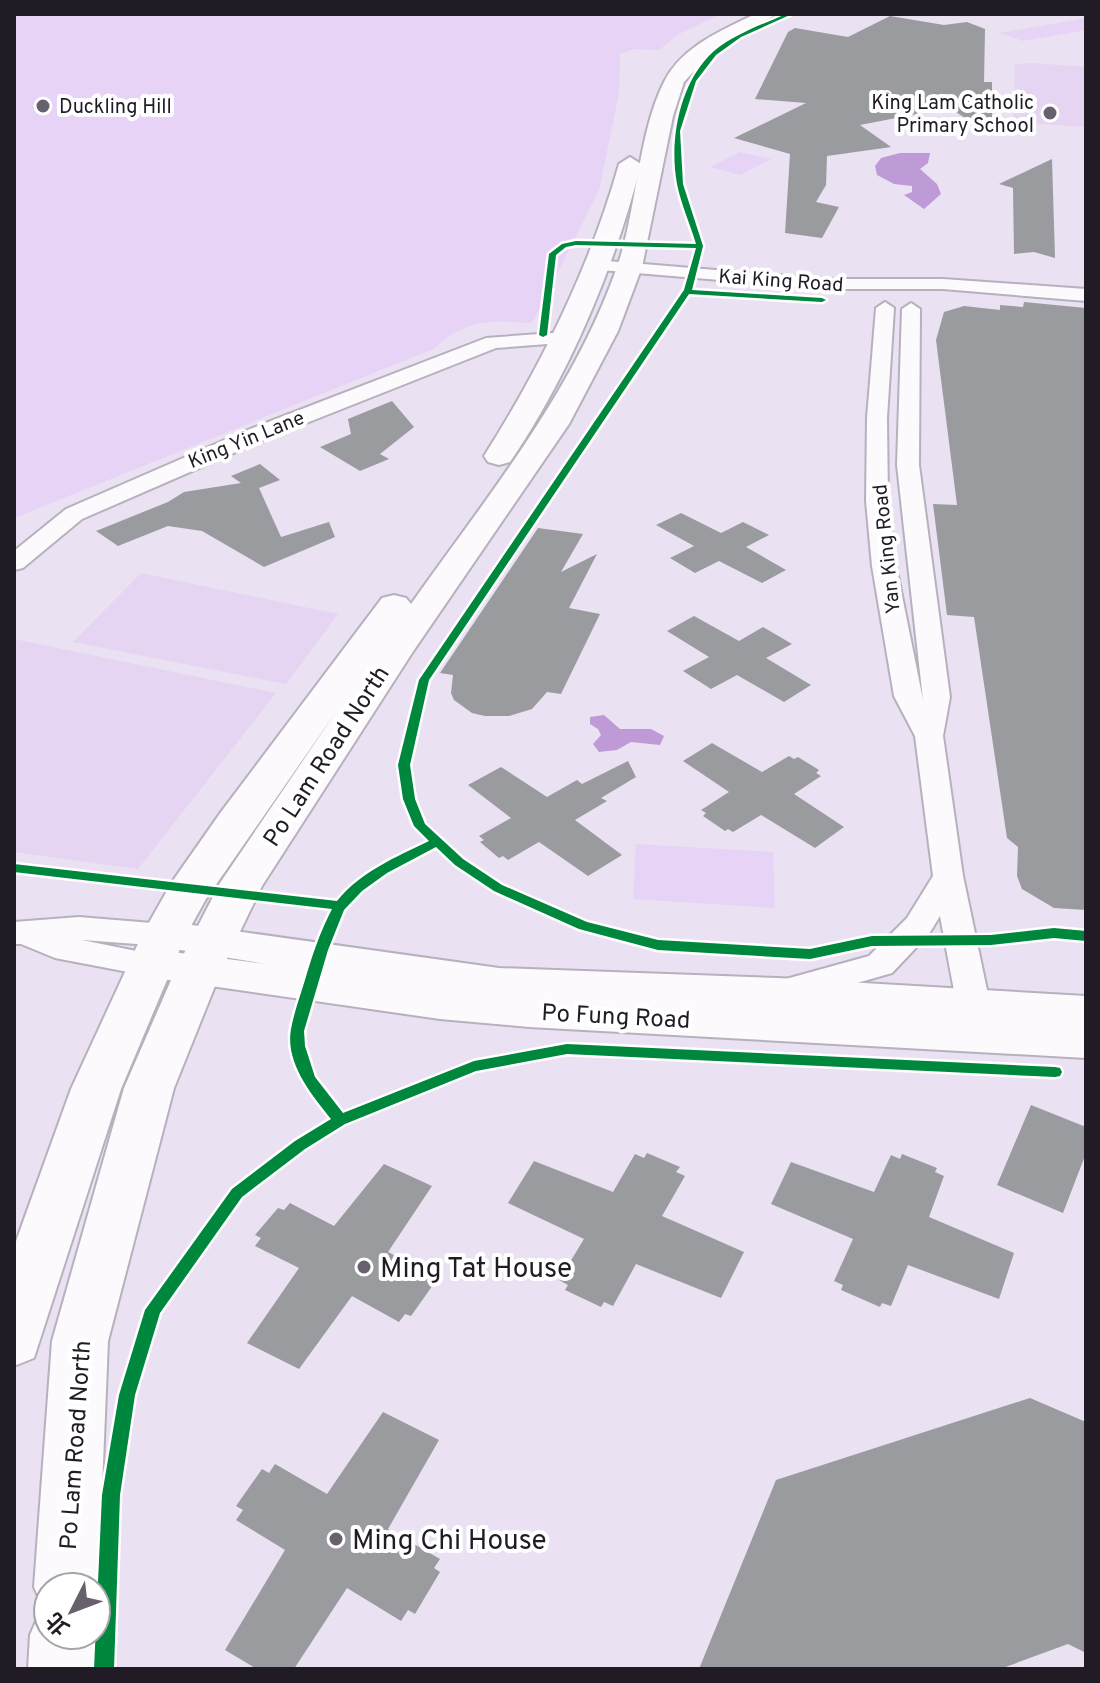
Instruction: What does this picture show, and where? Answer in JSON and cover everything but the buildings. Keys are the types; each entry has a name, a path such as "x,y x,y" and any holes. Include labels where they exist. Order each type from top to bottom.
{"main road":[{"path":"655,74 688,41 742,14"},
{"name":"Po Lam Road North","path":"67,1571 80,1341 149,1088 181,953 187,893 490,469 529,409 567,338 611,272 674,82 684,67 709,44 768,14"},
{"name":"Po Lam Road North","path":"14,1340 23,1299 96,1089 181,953 242,883 396,650 554,424 605,331 616,211 636,139"}],"street":[{"name":"Kai King Road","path":"611,272 920,304 986,296 1083,304"},
{"name":"Kai King Road","path":"874,298 901,284 943,284 1083,304"},
{"name":"Kai King Road","path":"901,284 922,291 920,304"},
{"name":"Yan King Road","path":"874,298 877,501 884,566 907,696 929,736"},
{"name":"Yan King Road","path":"920,304 908,465 937,697 929,736 948,876 976,1020"},
{"name":"King Yin Lane","path":"14,563 74,514 114,494 493,342 567,338"},
{"path":"778,994 880,965 918,926 948,876"},
{"path":"16,933 55,946 181,953"},
{"name":"Po Fung Road","path":"181,953 499,983 778,994 976,1020 1086,1041"},
{"name":"Po Fung Road","path":"181,953 440,1003 529,1011 976,1020 1086,1012"}],"shaded area":[{"path":"14,14 721,14 677,35 659,50 634,49 620,54 619,94 599,190 532,323 490,322 468,327 433,349 14,518"},
{"path":"1086,18 1086,30 1023,41 1000,33"},
{"path":"1015,64 1086,67 1086,127 1013,122"},
{"path":"740,152 771,159 740,175 710,167"},
{"path":"900,153 930,153 928,163 920,169 937,184 941,194 924,209 904,195 912,192 912,186 894,184 877,175 875,166 881,158"},
{"path":"141,573 338,614 286,684 73,642"},
{"path":"14,639 276,693 138,869 14,852"},
{"path":"604,715 620,729 651,729 664,736 660,745 631,742 617,750 599,752 593,744 601,735 590,724 590,717"},
{"path":"636,844 773,852 775,908 633,899"}],"cycle path":[{"path":"790,14 739,36 714,54 693,81 677,131 680,184 700,246 688,290 424,680 404,765 409,799 420,826 459,862 498,888 583,926 658,945 810,954 872,941 991,940 1054,933 1086,936"},
{"path":"543,335 553,254 564,245 700,246"},
{"path":"686,292 822,300"},
{"path":"340,1120 310,1080 298,1046 297,1031 321,950 333,919 347,897 383,870 436,842"},
{"path":"14,868 340,906"},
{"path":"104,1669 111,1495 127,1395 153,1310 237,1193 300,1145 340,1120 474,1066 567,1049 1055,1072"}],"place":[{"name":"Duckling Hill","path":"43,106"},
{"name":"King Lam Catholic Primary School","path":"1050,113"},
{"name":"Ming Tat House","path":"364,1267"},
{"name":"Ming Chi House","path":"336,1539"}]}
